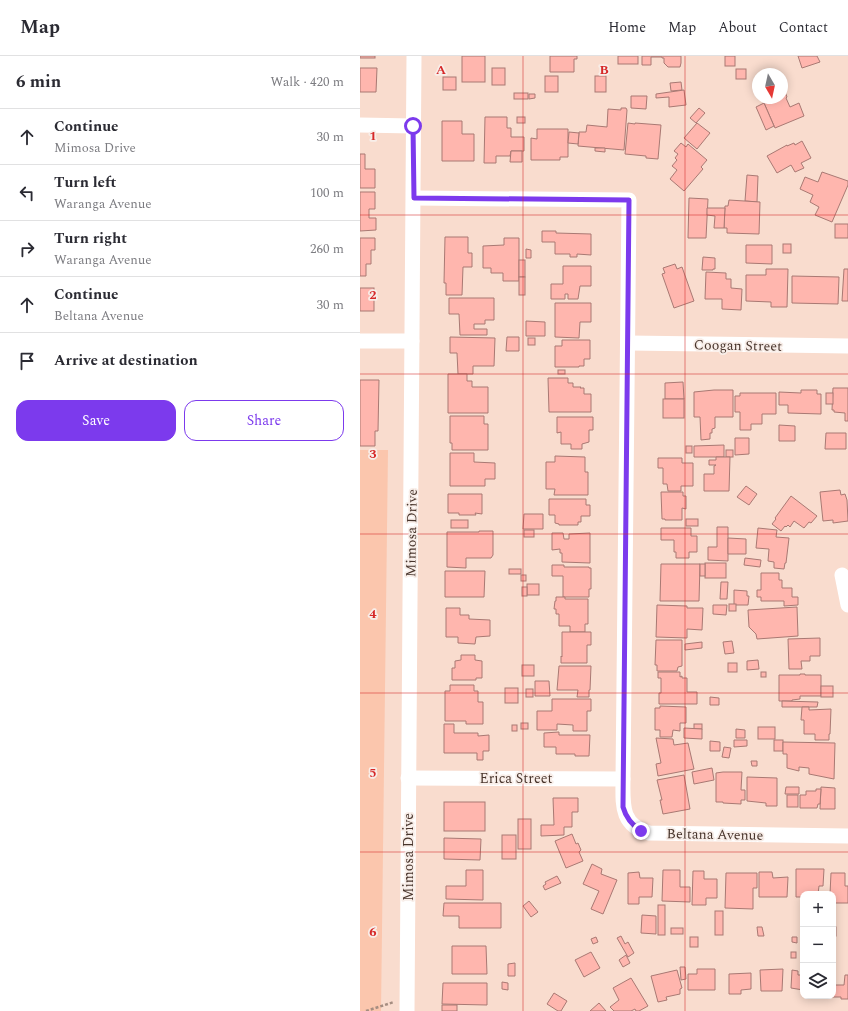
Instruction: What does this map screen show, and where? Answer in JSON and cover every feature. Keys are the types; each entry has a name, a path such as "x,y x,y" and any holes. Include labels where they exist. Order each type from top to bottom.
{"street":[{"name":"Mimosa Drive","path":"408,1004 408,778 414,56"},
{"path":"360,125 413,126"},
{"name":"Beltana Avenue","path":"414,198 629,200 623,779 623,807 625,814 634,827 649,833 848,836"},
{"path":"360,341 412,341"},
{"name":"Coogan Street","path":"628,343 848,346"},
{"path":"842,575 848,605"},
{"name":"Erica Street","path":"408,778 623,779"}],"path":[{"path":"366,1011 408,1004"}],"shaded area":[{"path":"360,450 388,450 381,1011 360,1011"}],"building":[{"path":"360,56 375,56 375,58 360,58"},
{"path":"462,56 485,56 485,82 462,82"},
{"path":"550,56 577,56 577,59 574,59 574,72 550,72"},
{"path":"618,56 638,56 638,64 618,64"},
{"path":"642,56 681,56 681,63 680,67 668,67 664,63 664,58 651,57 651,65 642,65"},
{"path":"725,56 735,56 735,66 725,66"},
{"path":"798,56 817,56 820,62 802,68"},
{"path":"360,68 377,68 376,92 360,92"},
{"path":"492,68 505,68 505,85 492,85"},
{"path":"736,69 746,69 746,79 736,79"},
{"path":"545,76 558,76 558,92 545,92"},
{"path":"595,76 606,76 606,92 595,92"},
{"path":"443,77 456,77 456,90 443,90"},
{"path":"681,82 682,90 671,91 670,83"},
{"path":"684,90 686,105 669,107 669,97 656,98 656,94"},
{"path":"514,93 528,93 528,99 514,99"},
{"path":"529,94 535,94 535,98 529,99"},
{"path":"631,96 647,96 646,109 631,108"},
{"path":"788,102 790,107 799,103 804,116 775,128 764,104 788,104"},
{"path":"764,104 774,126 766,130 756,107"},
{"path":"621,108 626,108 627,110 624,150 578,146 579,132 586,132 587,125 607,127 608,109 621,110"},
{"path":"699,108 705,113 696,123 690,118"},
{"path":"485,117 507,117 507,128 511,128 511,137 524,137 524,151 511,151 510,156 496,156 496,163 484,163"},
{"path":"517,117 525,117 525,123 517,123"},
{"path":"442,121 462,121 462,134 474,134 474,161 442,161"},
{"path":"628,123 661,125 658,159 625,154"},
{"path":"697,123 710,133 697,149 684,138"},
{"path":"537,129 568,129 568,157 560,157 560,160 531,160 531,138 537,139"},
{"path":"569,132 579,133 578,144 568,143"},
{"path":"802,141 811,158 801,163 804,168 795,172 791,165 777,173 767,156 787,145 794,143 795,145"},
{"path":"681,143 686,147 688,144 707,160 701,167 703,169 684,191 670,179 677,170 672,166 677,160 675,158 678,154 674,151"},
{"path":"595,148 605,148 605,152 595,151"},
{"path":"511,151 522,151 522,162 510,162"},
{"path":"360,154 365,154 365,169 375,169 375,188 360,188"},
{"path":"822,172 848,181 848,185 832,222 815,215 819,207 810,202 813,195 800,189 805,177 818,182"},
{"path":"747,175 758,176 757,202 745,201"},
{"path":"360,192 375,192 375,209 369,209 369,218 376,218 376,230 360,231"},
{"path":"689,198 708,199 706,238 688,238"},
{"path":"729,200 760,202 759,234 727,233 727,228 724,228 725,206 728,206"},
{"path":"707,208 725,208 724,228 714,228 715,216 707,215"},
{"path":"835,224 848,224 848,238 835,238"},
{"path":"542,231 591,234 591,255 577,254 577,257 570,257 570,254 555,254 555,242 542,242"},
{"path":"445,237 468,237 468,253 472,253 472,267 463,267 462,295 446,295 446,283 444,283"},
{"path":"360,238 375,238 375,250 371,250 371,264 366,264 366,276 360,276"},
{"path":"504,238 519,238 519,281 503,281 503,273 491,273 491,268 483,268 483,246 504,245"},
{"path":"783,244 791,244 791,253 783,253"},
{"path":"746,245 772,245 772,264 746,263"},
{"path":"526,249 531,250 531,258 526,258"},
{"path":"703,257 715,258 715,269 702,270"},
{"path":"519,260 525,260 525,277 519,277"},
{"path":"675,264 677,269 682,267 694,301 674,308 662,274 665,273 663,268"},
{"path":"563,266 591,266 591,286 580,286 578,299 568,299 568,294 565,294 565,299 551,299 551,284 563,284"},
{"path":"766,269 788,269 787,307 771,307 771,302 746,301 746,275 766,275"},
{"path":"844,269 848,269 848,301 842,301"},
{"path":"706,272 726,273 726,279 731,279 731,288 742,289 741,310 722,309 722,299 705,299"},
{"path":"792,276 839,277 838,304 792,303"},
{"path":"519,277 525,277 525,295 519,295"},
{"path":"360,288 374,288 374,311 360,311"},
{"path":"449,298 494,298 494,320 485,320 485,324 474,324 474,329 487,329 487,335 460,335 459,314 449,314"},
{"path":"555,303 591,303 591,322 580,322 579,338 555,337"},
{"path":"526,321 545,322 545,336 526,336"},
{"path":"450,337 495,338 494,366 473,366 473,374 458,374 457,353 450,353"},
{"path":"507,337 519,337 519,351 506,351"},
{"path":"528,338 535,338 535,345 528,345"},
{"path":"562,340 590,340 590,359 584,359 584,366 555,367 555,346 562,346"},
{"path":"558,370 565,370 565,374 558,374"},
{"path":"448,374 467,374 467,381 472,381 472,387 488,387 488,413 448,413"},
{"path":"548,378 568,378 568,383 573,383 573,387 584,388 584,394 591,394 591,412 549,412"},
{"path":"360,380 379,380 378,431 375,431 375,446 360,446"},
{"path":"683,382 684,399 665,399 665,383"},
{"path":"833,388 848,388 848,421 845,421 845,413 834,412 834,410 832,410"},
{"path":"733,390 733,417 715,417 715,428 712,429 712,433 710,433 710,439 701,440 700,417 694,417 694,392"},
{"path":"801,390 817,390 817,394 821,394 821,414 788,413 788,405 779,405 779,392 801,393"},
{"path":"740,393 776,393 776,414 762,414 762,424 751,424 751,430 740,430 740,412 735,412 735,396 740,396"},
{"path":"826,393 833,393 833,404 826,404"},
{"path":"663,399 684,399 684,418 663,418"},
{"path":"450,416 484,416 484,424 488,424 488,450 452,450 452,443 450,443"},
{"path":"557,417 593,417 593,430 589,430 589,442 582,444 582,449 571,449 571,444 561,444 561,432 557,433"},
{"path":"779,425 795,426 795,441 779,441"},
{"path":"826,433 846,433 846,449 825,449"},
{"path":"735,438 749,438 749,454 735,455"},
{"path":"724,445 724,457 694,457 694,446"},
{"path":"686,446 692,446 692,453 686,453"},
{"path":"726,450 733,450 733,457 726,457"},
{"path":"450,453 474,453 474,462 495,463 495,479 485,479 485,486 450,486"},
{"path":"555,456 585,457 585,472 588,472 588,495 554,495 555,489 546,489 546,462 555,462"},
{"path":"716,457 730,457 729,491 704,491 704,474 714,474 714,466 716,465 709,465 709,460 716,460"},
{"path":"658,458 682,458 682,463 693,463 693,486 681,486 681,491 668,491 667,484 663,484 663,468 658,468"},
{"path":"746,486 757,494 749,505 737,497"},
{"path":"840,490 841,495 845,494 847,500 848,521 833,523 833,520 823,521 820,492"},
{"path":"661,492 683,492 683,496 686,496 686,509 682,508 682,520 662,519"},
{"path":"448,494 482,494 482,514 475,513 476,515 459,515 459,513 448,513"},
{"path":"791,496 817,516 804,528 794,521 790,527 788,525 786,527 785,526 781,531 772,524"},
{"path":"549,499 586,499 586,505 590,505 590,516 581,516 581,522 578,522 578,525 559,525 555,523 555,515 549,515"},
{"path":"524,514 543,514 543,529 523,529"},
{"path":"686,519 698,519 698,526 686,526"},
{"path":"451,520 468,520 468,528 451,528"},
{"path":"717,527 728,527 728,561 708,560 708,547 717,547"},
{"path":"661,528 691,528 691,536 697,536 697,552 689,552 689,558 676,558 676,552 674,552 674,540 661,540"},
{"path":"758,528 777,530 776,537 789,538 784,569 774,568 774,562 768,561 769,549 756,548"},
{"path":"524,530 534,530 534,537 524,537"},
{"path":"493,531 493,555 491,558 466,558 466,568 447,567 447,532"},
{"path":"552,533 563,533 564,539 569,539 569,534 590,533 590,563 562,562 562,553 560,553 560,549 552,550"},
{"path":"728,538 746,539 746,554 728,554"},
{"path":"745,558 761,560 760,567 744,565"},
{"path":"705,563 726,563 726,578 705,578"},
{"path":"661,564 700,564 699,601 660,601"},
{"path":"700,564 705,564 705,576 700,576"},
{"path":"552,565 591,568 591,589 589,589 589,597 563,597 563,576 552,576"},
{"path":"509,569 521,569 521,574 509,574"},
{"path":"445,571 485,571 484,597 445,597"},
{"path":"761,573 779,573 779,580 782,580 782,588 792,588 792,597 798,597 798,605 784,606 784,601 761,601 761,597 757,597 757,590 761,590"},
{"path":"521,575 526,575 526,581 521,581"},
{"path":"721,582 728,582 727,599 720,599"},
{"path":"527,584 539,584 539,595 527,595"},
{"path":"522,587 527,587 527,596 522,596"},
{"path":"734,590 747,591 747,596 749,596 748,605 734,605"},
{"path":"556,597 565,597 565,599 588,599 588,624 585,624 585,632 570,632 570,626 559,626 559,614 556,614 556,609 554,609"},
{"path":"729,604 736,604 736,611 729,611"},
{"path":"657,605 703,608 702,630 687,629 687,638 656,637"},
{"path":"713,605 727,605 726,615 713,614"},
{"path":"797,607 798,636 757,639 756,634 749,627 748,610"},
{"path":"446,608 460,608 460,615 469,615 469,619 490,620 490,636 476,637 475,644 458,643 458,637 446,637"},
{"path":"562,632 591,632 591,645 587,645 587,663 561,663"},
{"path":"820,638 820,656 810,656 810,661 801,661 802,669 789,669 788,639"},
{"path":"656,640 682,640 682,666 678,667 677,671 657,671 657,665 655,665"},
{"path":"732,641 734,653 725,654 723,642"},
{"path":"702,642 702,648 685,650 685,644"},
{"path":"461,655 475,655 475,660 482,661 482,678 476,678 476,680 452,680 452,668 455,668 455,661 461,660"},
{"path":"758,660 759,669 747,670 747,661"},
{"path":"728,663 737,663 737,672 728,672"},
{"path":"522,665 534,665 534,676 522,676"},
{"path":"559,666 591,666 589,697 577,697 578,690 557,690"},
{"path":"658,672 680,672 680,677 682,676 682,678 687,678 687,692 697,692 697,704 659,704 661,678 658,678"},
{"path":"761,672 766,672 766,677 761,677"},
{"path":"779,675 821,675 821,696 800,696 800,699 792,701 779,701"},
{"path":"535,681 549,681 550,696 535,696"},
{"path":"450,685 474,685 474,691 478,691 478,702 483,702 483,724 466,724 466,721 445,721 445,691 450,691"},
{"path":"821,686 833,686 833,697 821,697"},
{"path":"505,688 518,688 518,703 505,703"},
{"path":"526,689 533,689 533,697 526,697"},
{"path":"710,697 719,698 719,705 710,705"},
{"path":"552,699 591,699 591,711 587,711 587,731 573,731 573,725 557,724 557,730 537,730 537,711 552,711"},
{"path":"782,701 818,702 817,707 782,707"},
{"path":"660,706 686,707 686,723 680,723 680,731 673,730 672,737 660,737 660,730 655,730 655,708 660,708"},
{"path":"802,707 809,707 809,710 831,709 829,740 815,740 815,734 804,734 804,720 801,720"},
{"path":"521,723 528,723 528,729 521,729"},
{"path":"444,724 454,724 454,733 478,733 478,736 489,735 489,751 483,751 483,760 477,760 477,753 444,753"},
{"path":"694,724 702,724 702,729 694,729"},
{"path":"512,725 517,725 517,731 512,731"},
{"path":"758,727 775,727 775,739 758,739"},
{"path":"684,728 702,729 702,739 684,738"},
{"path":"736,729 745,730 745,738 736,738"},
{"path":"559,732 559,735 590,735 589,756 556,754 556,747 544,747 544,733"},
{"path":"656,738 673,739 674,745 688,743 694,769 658,776 656,764 661,763"},
{"path":"734,740 747,740 747,746 734,747"},
{"path":"774,740 783,740 783,751 774,751"},
{"path":"710,741 720,742 720,751 710,751"},
{"path":"783,742 835,743 834,779 809,774 809,768 799,767 799,771 787,768 787,754 783,754"},
{"path":"724,747 731,748 729,758 722,757"},
{"path":"751,761 757,761 757,766 752,766"},
{"path":"712,768 714,780 694,784 692,772"},
{"path":"742,772 741,790 745,790 745,800 741,800 741,804 716,802 716,773"},
{"path":"684,775 690,809 663,814 660,800 662,800 657,780"},
{"path":"747,777 777,778 777,806 766,806 766,803 747,801"},
{"path":"786,787 799,787 799,794 785,794"},
{"path":"821,787 835,788 835,809 820,809"},
{"path":"816,789 821,789 820,804 818,804 817,808 800,808 800,795 806,795 806,791 816,791"},
{"path":"787,795 798,795 798,807 787,807"},
{"path":"553,798 578,798 578,812 572,812 572,827 564,827 564,835 541,836 541,825 554,825"},
{"path":"444,802 485,802 485,831 444,831"},
{"path":"518,819 531,819 531,849 518,849"},
{"path":"572,834 576,844 578,843 581,850 579,852 583,861 566,868 555,841"},
{"path":"502,835 516,835 516,859 502,859"},
{"path":"444,838 481,839 480,860 444,859"},
{"path":"592,864 602,869 601,874 617,880 603,914 591,909 599,891 583,884"},
{"path":"796,869 824,869 823,886 819,886 818,891 800,891 800,897 796,897"},
{"path":"466,870 483,870 483,900 446,899 446,886 466,886"},
{"path":"663,870 680,870 680,887 690,887 690,902 662,901"},
{"path":"693,871 704,871 704,879 717,879 717,898 706,898 706,905 692,905"},
{"path":"639,872 640,878 653,878 652,897 639,897 639,904 628,904 628,873"},
{"path":"759,872 772,872 773,878 788,877 787,897 759,897"},
{"path":"726,873 757,873 757,888 753,888 753,909 725,908"},
{"path":"831,873 845,873 845,886 848,886 848,903 836,903 836,891 830,891"},
{"path":"557,876 561,883 545,890 543,886 546,884 545,882"},
{"path":"529,901 538,912 531,917 523,906"},
{"path":"444,903 501,903 501,928 459,928 459,916 443,916"},
{"path":"658,905 665,905 665,935 658,935"},
{"path":"715,911 723,911 723,935 715,935"},
{"path":"642,915 656,916 656,934 641,933"},
{"path":"757,927 762,927 764,936 758,936"},
{"path":"671,928 683,928 683,934 671,934"},
{"path":"621,936 625,944 628,942 634,953 628,957 617,938"},
{"path":"596,937 598,942 593,944 591,939"},
{"path":"690,937 698,937 698,947 690,947"},
{"path":"792,937 797,937 797,943 792,942"},
{"path":"452,946 486,946 487,974 452,974"},
{"path":"591,952 600,968 584,977 575,960"},
{"path":"791,952 796,952 796,958 791,958"},
{"path":"626,955 630,963 623,967 619,960"},
{"path":"515,963 515,976 508,976 508,964"},
{"path":"680,967 685,967 686,979 681,980"},
{"path":"697,969 715,969 715,990 688,990 688,974 697,974"},
{"path":"783,969 782,991 761,991 760,970"},
{"path":"677,970 682,988 680,989 680,994 666,997 667,1000 658,1002 651,976"},
{"path":"792,970 798,971 798,975 800,975 800,990 791,988"},
{"path":"751,973 751,989 741,990 741,994 729,994 729,974"},
{"path":"845,975 848,975 848,999 836,997 836,985 844,985"},
{"path":"631,978 648,1006 639,1011 636,1011 635,1009 631,1011 614,1011 610,1007 619,1000 613,988"},
{"path":"502,982 508,983 508,990 502,989"},
{"path":"443,983 487,983 487,1005 442,1004"},
{"path":"554,993 567,1001 561,1011 558,1011 547,1004"},
{"path":"599,1003 606,1011 590,1011"},
{"path":"442,1005 457,1005 457,1011 442,1011"}],"route":[{"path":"413,126 414,198 629,200 623,807 625,814 634,827 641,831"}]}
